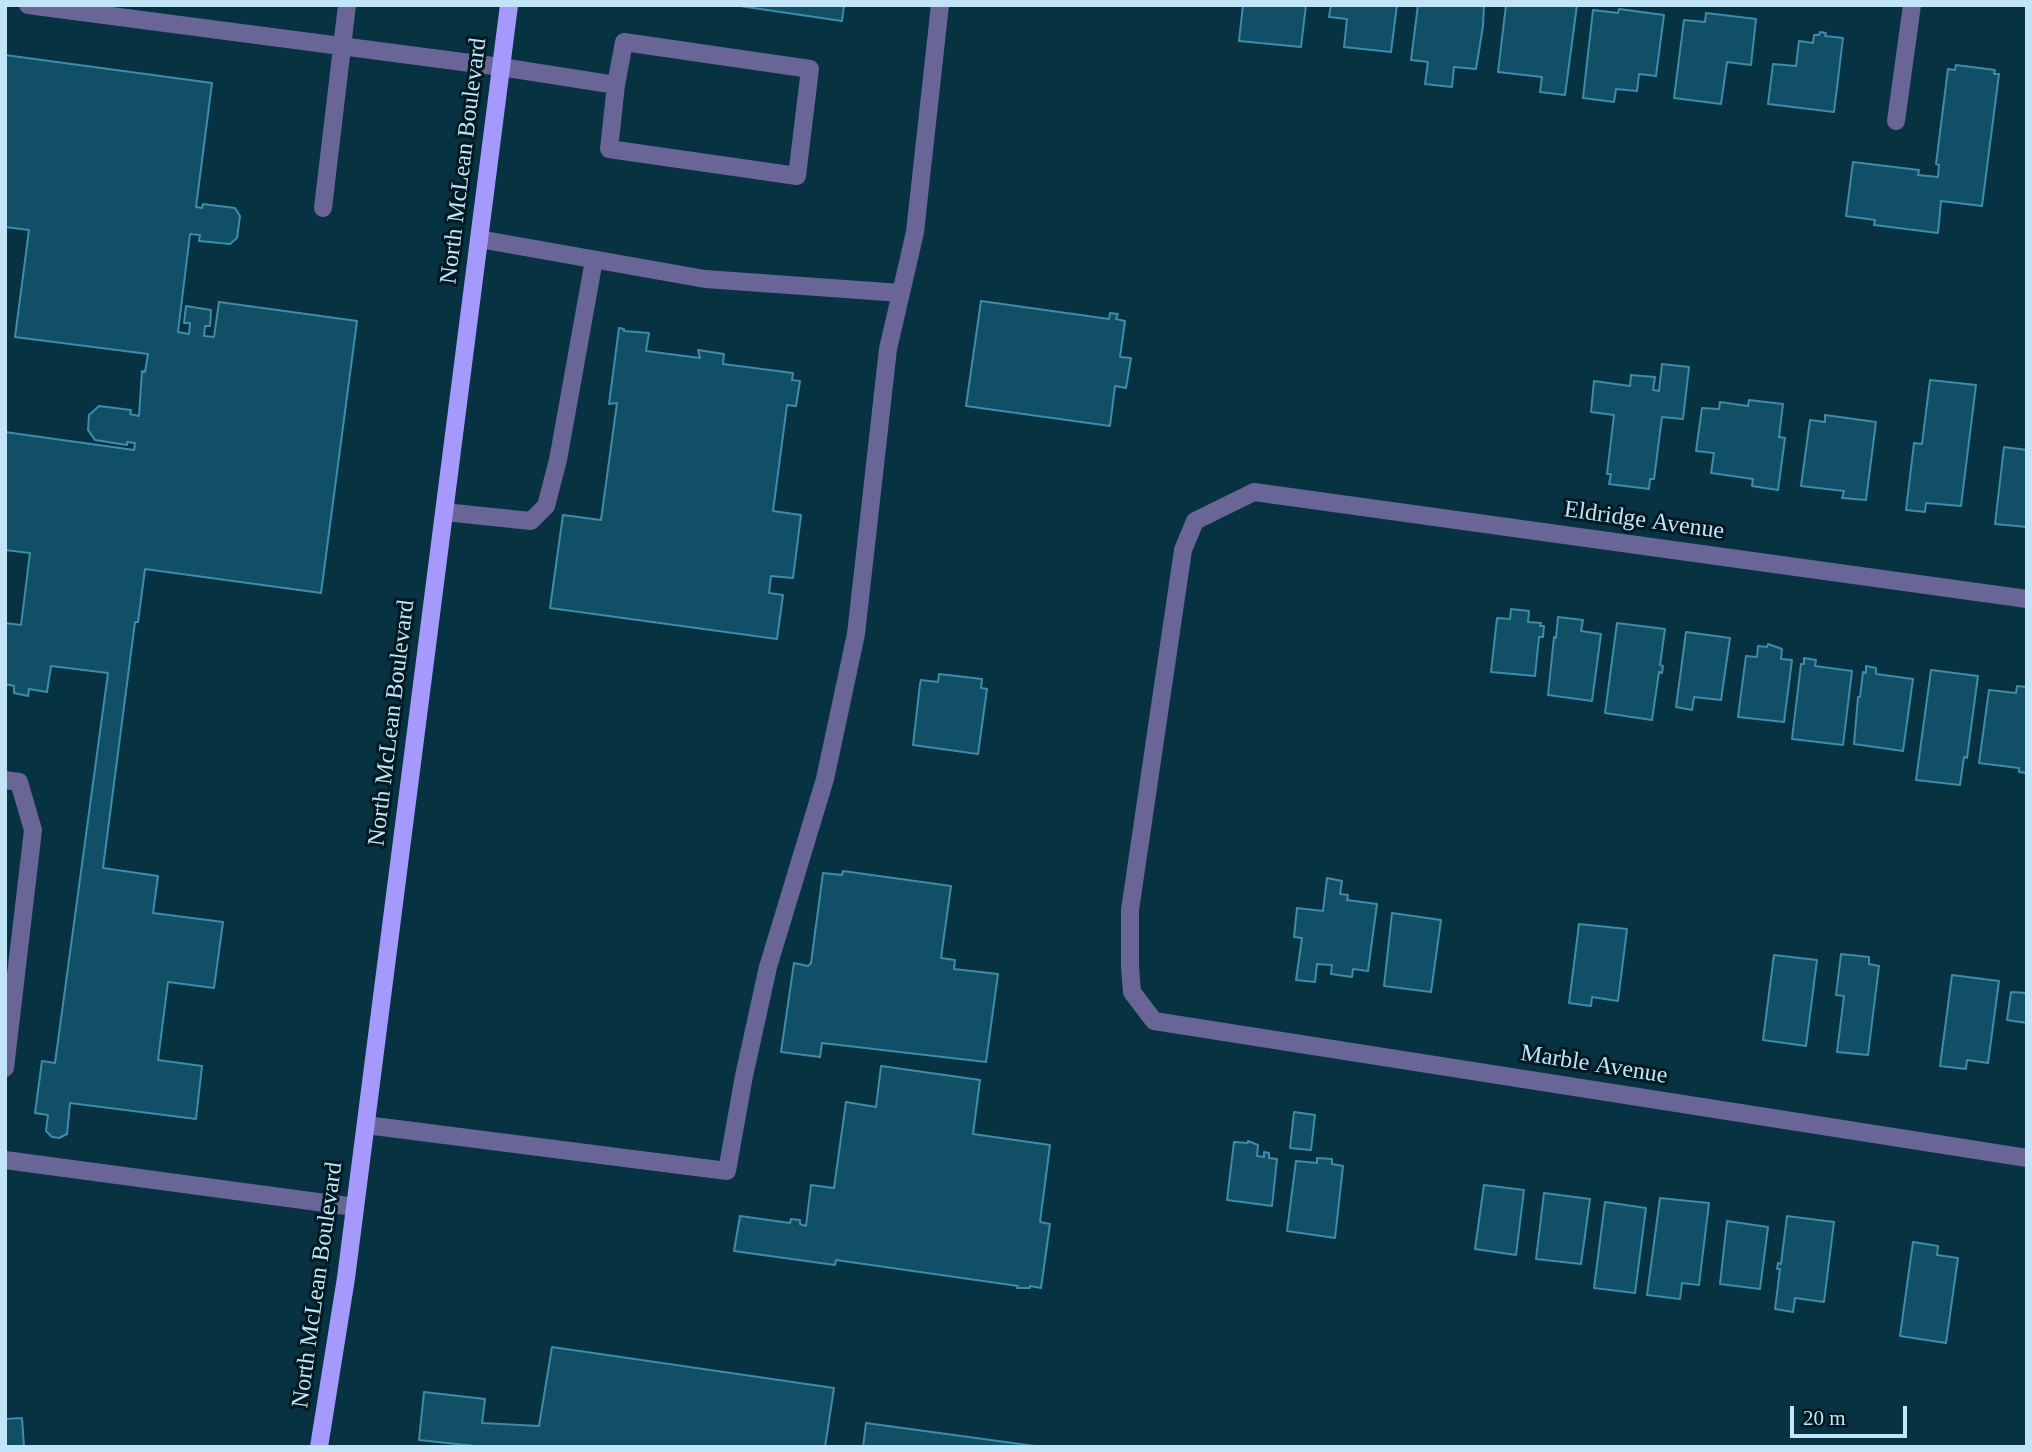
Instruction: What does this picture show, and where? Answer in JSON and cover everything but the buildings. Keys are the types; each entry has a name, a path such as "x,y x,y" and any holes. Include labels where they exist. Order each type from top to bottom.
{"main road":[{"name":"North McLean Boulevard","path":"319,1447 366,1125 509,5"}],"street":[{"path":"28,5 342,45 616,85"},
{"path":"323,208 347,5"},
{"path":"366,1125 727,1171 768,967 824,779 856,634 888,349 915,232 940,5"},
{"path":"1896,121 1912,5"},
{"path":"624,42 810,69 797,176 609,149 616,85 624,42"},
{"path":"479,239 705,279 901,293"},
{"path":"444,512 531,521 545,506 558,460 594,260"},
{"name":"Eldridge Avenue","path":"1154,1021 1132,992 1130,910 1182,550 1195,521 1254,492 2027,599"},
{"path":"5,780 19,782 33,830 5,1068"},
{"name":"Marble Avenue","path":"1154,1021 2027,1158"},
{"path":"5,1160 355,1207"}]}
